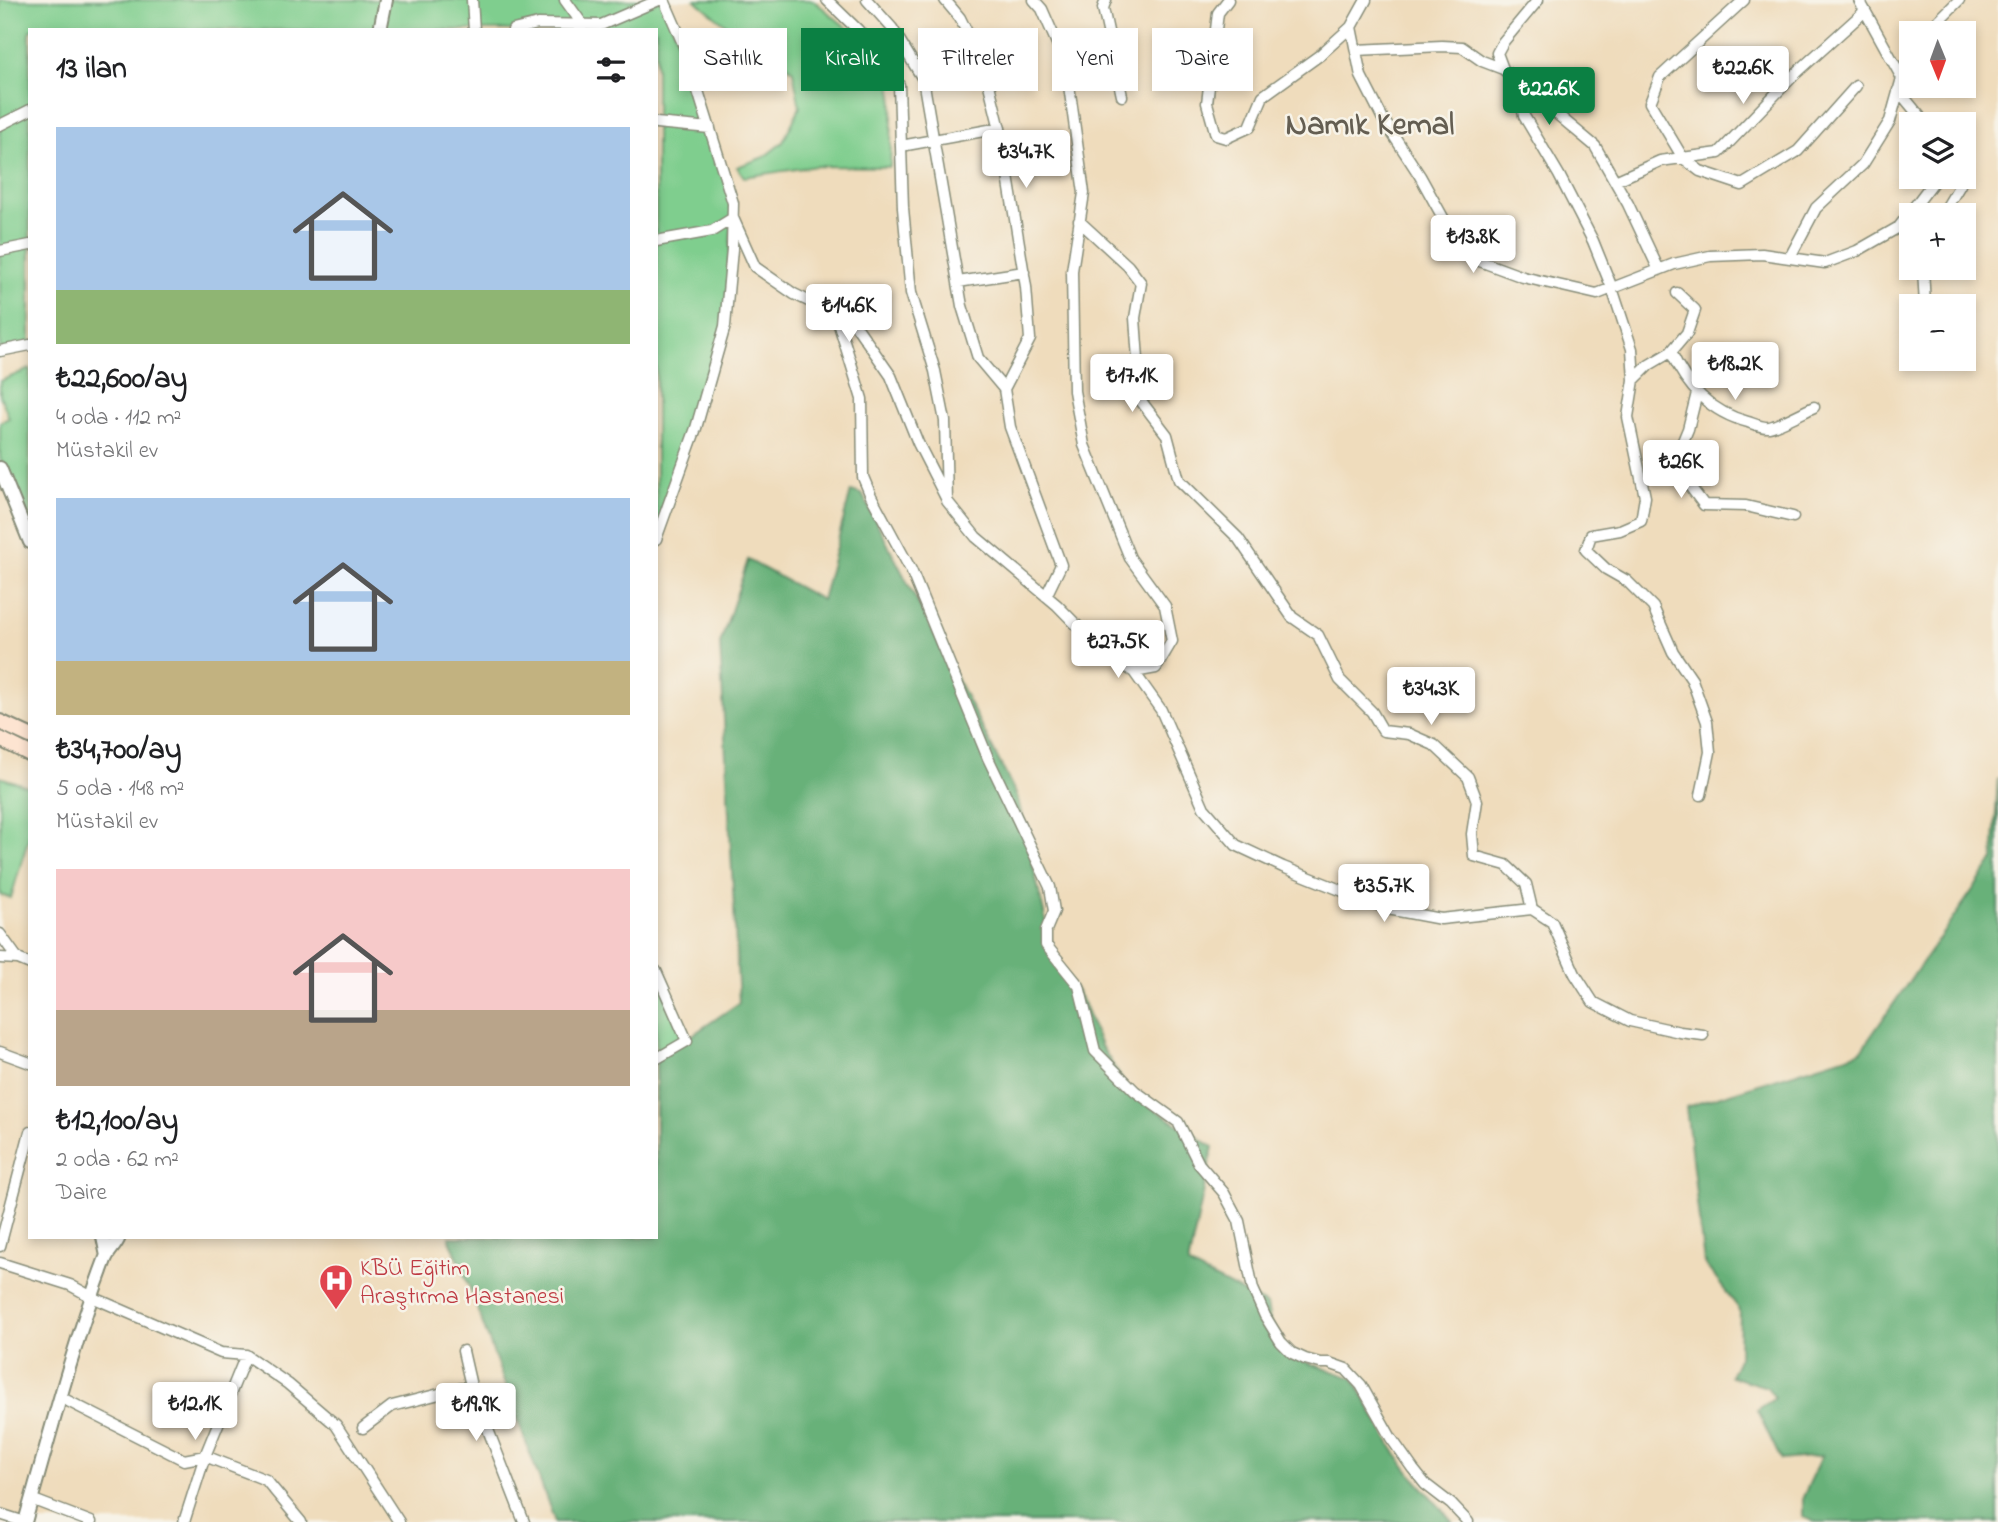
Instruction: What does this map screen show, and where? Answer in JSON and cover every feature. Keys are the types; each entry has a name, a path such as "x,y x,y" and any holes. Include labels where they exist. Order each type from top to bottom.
{"main road":[{"path":"0,722 28,735"},
{"path":"0,739 28,753"}],"street":[{"path":"380,28 386,0"},
{"path":"472,0 474,28"},
{"path":"565,0 583,25"},
{"path":"521,28 538,24 601,27 661,0 684,46 733,203 726,326 696,428 658,533"},
{"path":"827,0 858,30 898,85 903,208 911,293 935,371 945,421 947,501"},
{"path":"867,0 892,28 923,79 962,306 978,358 1004,388 1010,427 1061,565 1046,596"},
{"path":"946,0 960,18 985,69 1000,128 1024,272 1030,339 1004,388"},
{"path":"1034,0 1042,9 1066,64 1084,193 1072,271 1074,391 1084,445 1130,558 1165,606 1172,641 1156,668 1134,672"},
{"path":"1106,0 1104,8 1122,96"},
{"path":"1228,0 1218,13 1207,103 1216,135 1226,138 1250,127 1263,96 1320,55 1351,27 1366,0"},
{"path":"1503,69 1497,53 1503,41 1538,0"},
{"path":"1744,0 1660,77 1650,103 1683,158 1700,171 1742,186 1798,151 1856,86"},
{"path":"1858,0 1899,73"},
{"path":"1938,21 1959,0"},
{"path":"1615,181 1660,161 1719,153 1793,76 1864,11"},
{"path":"1351,27 1361,76 1383,119 1420,176 1452,234 1477,260 1523,277 1597,295 1674,264 1710,256 1762,254 1825,263 1857,251 1899,228 1928,189"},
{"path":"1356,50 1462,47 1482,61 1503,69 1595,146 1628,204 1659,270"},
{"path":"1517,80 1524,116 1559,175 1593,241 1632,349 1634,380 1628,417 1645,497 1641,521 1620,530 1591,536 1586,550 1606,569 1628,582 1653,607 1673,652 1692,680 1707,722 1710,752 1701,795"},
{"path":"1790,257 1816,208 1863,164 1890,121 1899,87"},
{"path":"1898,90 1916,112"},
{"path":"0,125 28,111"},
{"path":"658,123 710,128"},
{"path":"901,146 1000,128"},
{"path":"658,241 712,231 733,218"},
{"path":"733,218 755,267 794,294 854,323 891,376 918,443 947,501 976,537 1046,596 1103,652 1134,672 1161,710 1204,808 1236,845 1308,878 1388,909 1441,919 1532,909 1552,922 1575,974 1593,1002 1630,1021 1703,1035"},
{"path":"1079,221 1128,265 1141,283 1135,318 1141,401 1167,435 1179,480 1238,538 1292,617 1318,635 1340,680 1372,712 1383,730 1409,734 1434,745 1468,777 1477,801 1472,834 1474,856 1506,865 1526,884 1532,909"},
{"path":"0,251 28,245"},
{"path":"958,282 1024,272"},
{"path":"1634,380 1648,365 1671,352 1687,333 1695,310 1677,293"},
{"path":"836,315 862,398 863,477 911,570 988,758 1050,887 1054,911 1046,930 1046,945 1079,986 1095,1051 1135,1091 1178,1122 1199,1164 1224,1193 1239,1221 1253,1289 1281,1342 1292,1353 1305,1359 1346,1369 1361,1385 1391,1438 1413,1469 1468,1522"},
{"path":"0,351 28,345"},
{"path":"1671,352 1679,371 1696,393 1709,405 1734,419 1769,428 1814,407"},
{"path":"1696,393 1688,429 1678,453 1683,477 1703,505 1746,506 1793,517"},
{"path":"0,468 28,537"},
{"path":"0,934 18,959"},
{"path":"0,958 18,959 28,963"},
{"path":"658,976 687,1041 658,1058"},
{"path":"0,1052 28,1062"},
{"path":"0,1246 28,1140"},
{"path":"103,1239 107,1256"},
{"path":"0,1514 25,1522 60,1397 92,1297 107,1256 118,1239"},
{"path":"0,1263 70,1285 220,1353 246,1355 288,1384 336,1425 399,1522"},
{"path":"463,1351 471,1386 524,1522"},
{"path":"184,1522 205,1456 246,1355"},
{"path":"363,1428 392,1406 402,1402 471,1386"},
{"path":"60,1397 184,1460 205,1456 266,1480 301,1522"},
{"path":"31,1499 91,1522"}],"green space":[{"path":"0,0 664,0 679,44 679,91 695,91 733,203 725,326 658,533 658,28 589,28 572,25 570,28 28,28 28,345 0,351"},
{"path":"695,0 813,0 847,28 801,28 801,91 892,91 890,167 816,166 744,177 737,167 764,157 783,142 800,107 793,71 787,65 787,28 733,28"},
{"path":"28,370 28,529 0,458 0,422 9,418 0,395 0,381"},
{"path":"851,491 862,494 1017,796 1054,956 1082,1000 1101,1046 1131,1094 1213,1147 1188,1265 1267,1305 1274,1343 1308,1363 1353,1378 1396,1454 1453,1522 555,1522 450,1239 658,1239 658,1059 739,1003 720,644 748,560 822,600"},
{"path":"0,777 28,786 28,840 11,898 0,895"},
{"path":"1998,778 1998,1522 1815,1522 1803,1517 1803,1497 1822,1456 1781,1460 1757,1410 1775,1398 1767,1387 1730,1376 1739,1357 1740,1310 1704,1263 1686,1107 1860,1052 1993,861"},
{"path":"658,976 687,1041 658,1058"}],"place":[{"name":"KBÜ Eğitim Araştırma Hastanesi","path":"336,1311"}],"district":[{"name":"Namık Kemal","path":"1370,123"}]}
